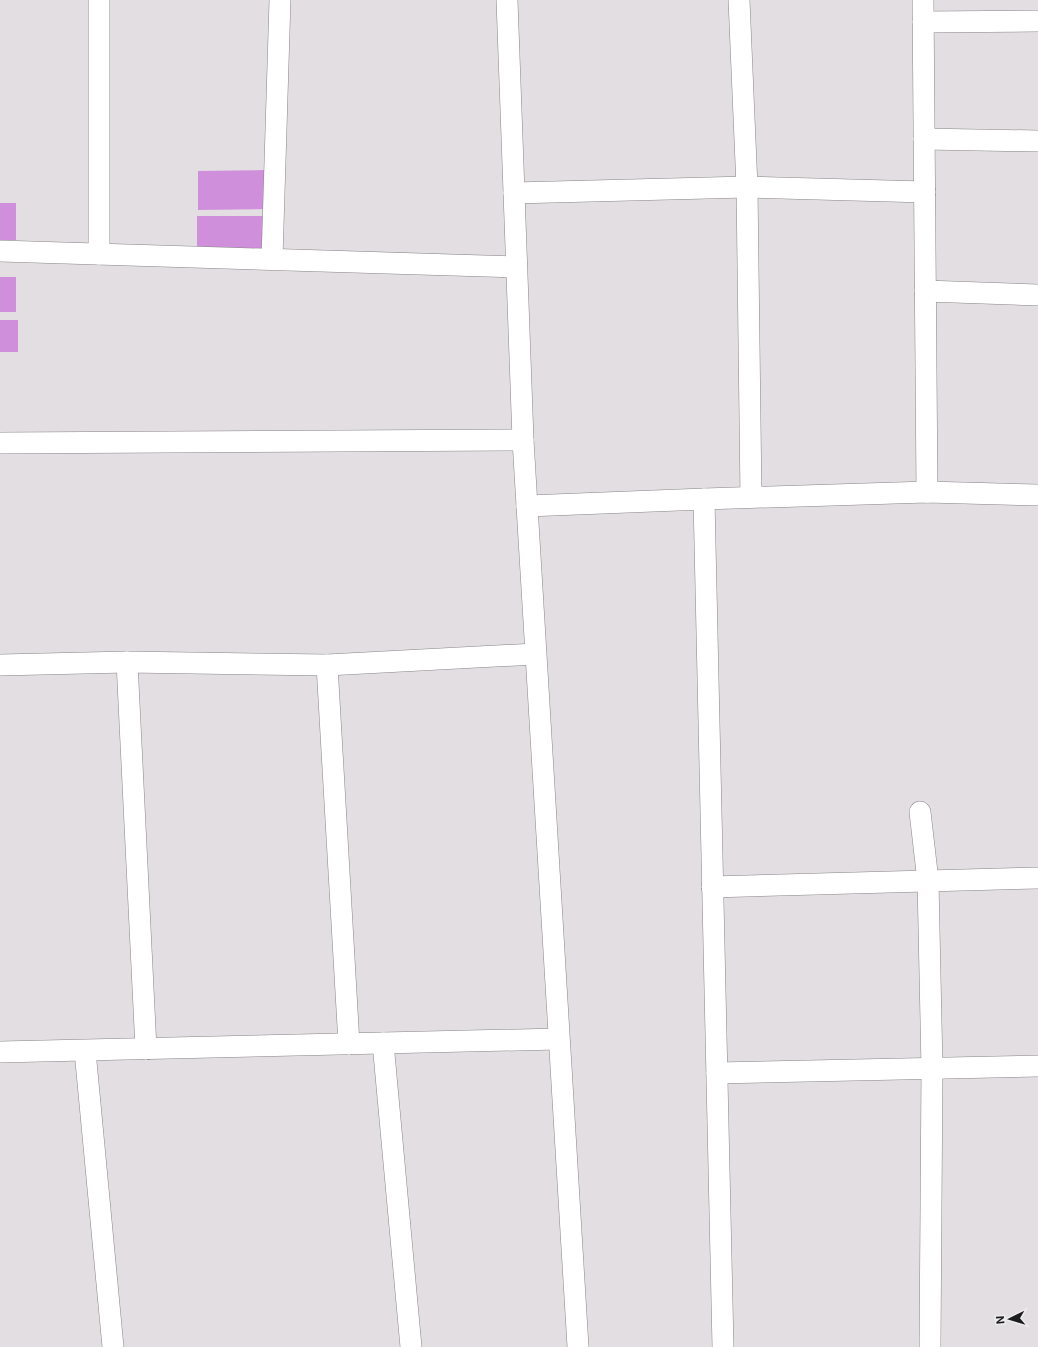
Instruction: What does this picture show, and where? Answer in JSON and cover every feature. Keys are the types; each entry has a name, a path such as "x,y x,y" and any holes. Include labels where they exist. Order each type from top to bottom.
{"street":[{"path":"98,0 99,254"},
{"path":"272,259 280,0"},
{"path":"506,0 523,440 558,1039 578,1347"},
{"path":"739,0 747,187 751,497"},
{"path":"923,0 927,492"},
{"path":"923,22 1038,21"},
{"path":"924,139 1038,141"},
{"path":"514,193 747,187 924,192"},
{"path":"0,251 516,267"},
{"path":"925,291 1038,294"},
{"path":"0,443 523,440"},
{"path":"527,506 927,492 1038,495"},
{"path":"704,499 723,1347"},
{"path":"0,665 126,662 327,665 535,654"},
{"path":"126,662 146,1049"},
{"path":"327,665 349,1044"},
{"path":"920,812 928,881 932,1068 930,1347"},
{"path":"712,887 1038,878"},
{"path":"0,1052 558,1039"},
{"path":"383,1043 411,1347"},
{"path":"85,1051 113,1347"},
{"path":"717,1073 1038,1066"}],"building":[{"path":"266,170 266,209 198,210 198,171"},
{"path":"0,203 16,203 16,240 0,240"},
{"path":"197,216 265,216 265,249 197,249"},
{"path":"0,277 16,277 16,312 0,312"},
{"path":"0,320 18,320 18,352 0,352"}]}
